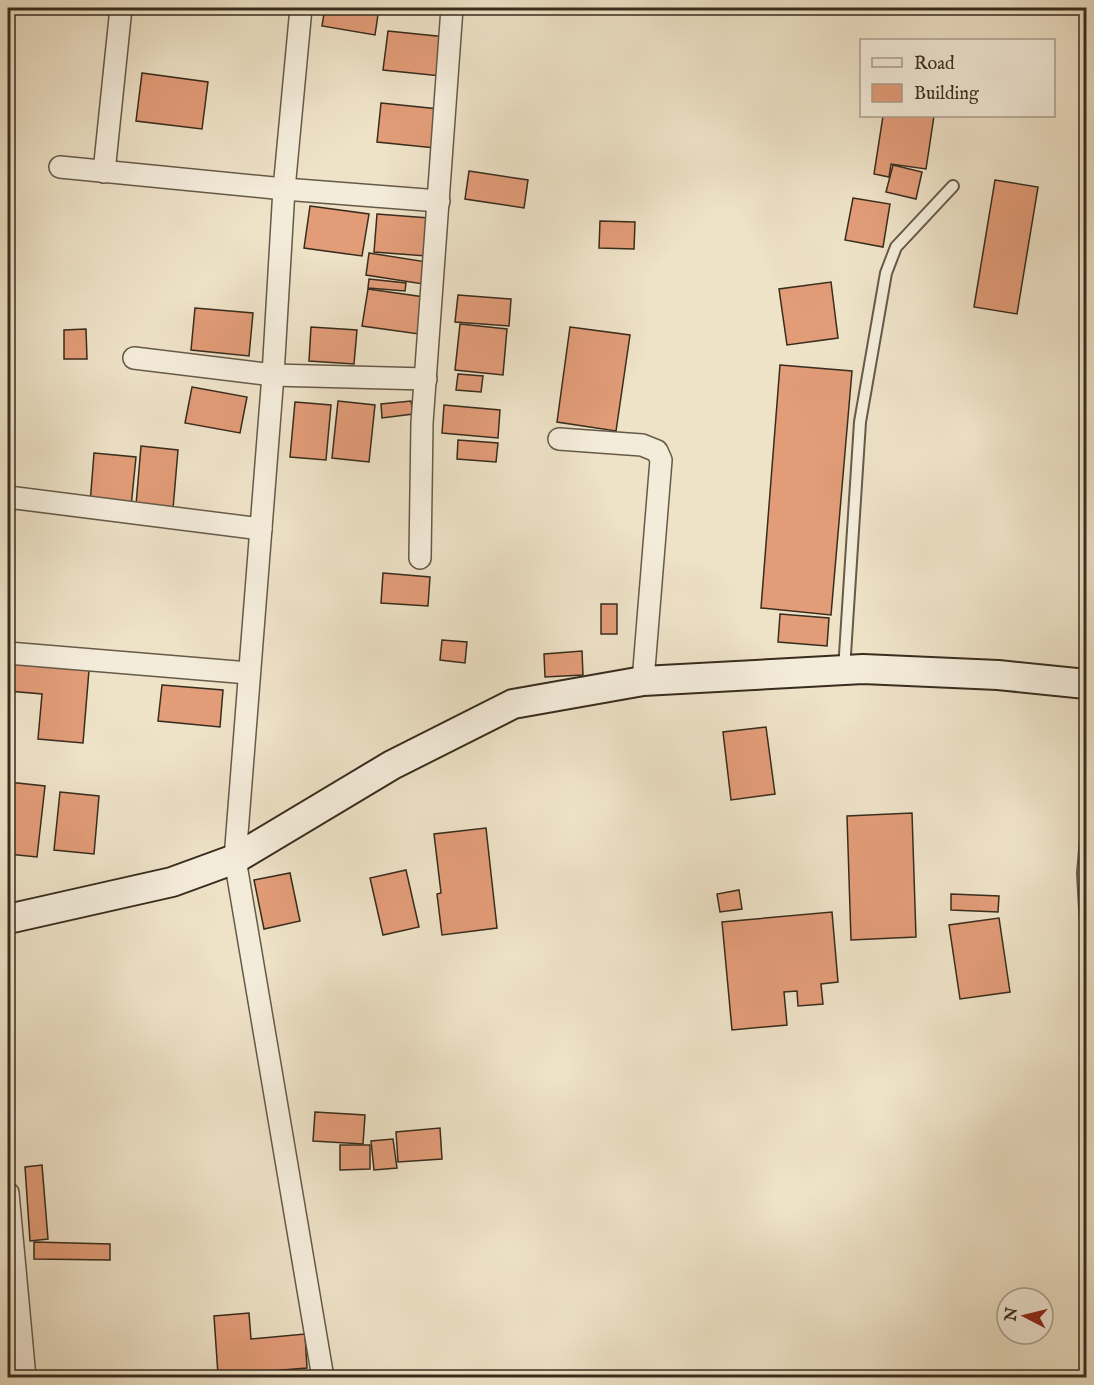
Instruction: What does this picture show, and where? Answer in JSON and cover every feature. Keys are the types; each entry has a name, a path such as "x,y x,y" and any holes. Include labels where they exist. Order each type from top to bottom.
{"main road":[{"path":"8,919 172,882 234,859 392,765 513,704 643,681 844,670 998,675 1086,684"}],"street":[{"path":"104,172 121,8"},
{"path":"301,8 284,189 273,375 234,859 323,1377"},
{"path":"420,558 422,423 452,8"},
{"path":"60,167 284,189 439,201"},
{"path":"134,358 273,375 426,379"},
{"path":"559,440 642,445 657,451 661,459 643,681"},
{"path":"8,497 261,530"},
{"path":"8,653 249,673"},
{"path":"8,1193 25,1377"}],"lane":[{"path":"844,670 860,422 886,273 896,248 953,186"},
{"path":"1086,839 1083,873 1086,926"}],"building":[{"path":"325,8 379,8 375,35 322,26"},
{"path":"388,31 446,37 441,76 383,70"},
{"path":"142,73 208,82 202,129 136,121"},
{"path":"381,103 439,109 435,148 377,142"},
{"path":"883,117 934,117 926,169 891,164 889,177 874,174"},
{"path":"893,165 922,172 916,199 886,192"},
{"path":"469,171 528,180 524,208 465,199"},
{"path":"995,180 1038,187 1017,314 974,307"},
{"path":"853,198 890,204 883,247 845,240"},
{"path":"310,206 369,214 362,256 304,248"},
{"path":"377,214 429,218 426,256 374,252"},
{"path":"600,221 635,222 634,249 599,248"},
{"path":"369,253 427,262 423,284 366,275"},
{"path":"369,279 406,283 405,291 368,288"},
{"path":"831,282 838,338 787,345 779,289"},
{"path":"368,289 424,297 419,334 362,326"},
{"path":"458,295 511,299 509,326 455,322"},
{"path":"195,308 253,313 249,356 191,350"},
{"path":"460,324 507,329 503,375 455,370"},
{"path":"311,327 357,330 354,364 309,361"},
{"path":"570,327 630,335 616,431 557,422"},
{"path":"86,329 87,359 64,359 64,330"},
{"path":"780,365 852,371 831,615 761,608"},
{"path":"458,374 483,376 481,392 456,390"},
{"path":"192,387 247,397 240,433 185,423"},
{"path":"338,401 375,405 369,462 332,458"},
{"path":"411,401 413,414 382,418 381,404"},
{"path":"295,402 331,405 326,460 290,457"},
{"path":"444,405 500,410 498,438 442,433"},
{"path":"458,440 498,443 496,462 457,459"},
{"path":"141,446 178,450 173,509 136,505"},
{"path":"94,453 136,457 131,507 90,504"},
{"path":"383,573 430,577 428,606 381,603"},
{"path":"601,604 617,604 617,634 601,634"},
{"path":"780,614 829,618 827,646 778,642"},
{"path":"442,640 467,642 465,663 440,660"},
{"path":"582,651 583,675 545,677 544,654"},
{"path":"8,663 89,670 83,743 38,739 42,694 8,691"},
{"path":"162,685 223,690 220,727 158,721"},
{"path":"766,727 775,794 731,800 723,732"},
{"path":"8,782 45,786 37,857 8,854"},
{"path":"60,792 99,796 94,854 54,850"},
{"path":"912,813 916,937 851,940 847,816"},
{"path":"486,828 497,928 442,935 437,894 441,893 434,834"},
{"path":"406,870 419,927 383,935 370,878"},
{"path":"290,873 300,921 264,929 254,880"},
{"path":"739,890 742,909 720,912 717,894"},
{"path":"951,894 999,896 998,912 951,910"},
{"path":"832,912 838,982 821,984 823,1004 798,1006 797,991 784,992 787,1025 732,1030 722,922"},
{"path":"999,918 1010,992 960,999 949,925"},
{"path":"1086,1051 1086,1091 1084,1091 1081,1052"},
{"path":"315,1112 365,1115 363,1144 313,1141"},
{"path":"440,1128 442,1159 398,1162 396,1132"},
{"path":"393,1139 397,1168 374,1170 371,1141"},
{"path":"340,1145 370,1145 370,1169 340,1170"},
{"path":"42,1165 48,1239 30,1241 25,1167"},
{"path":"34,1242 110,1244 110,1260 34,1259"},
{"path":"249,1313 251,1339 305,1334 307,1368 218,1375 214,1316"}]}
